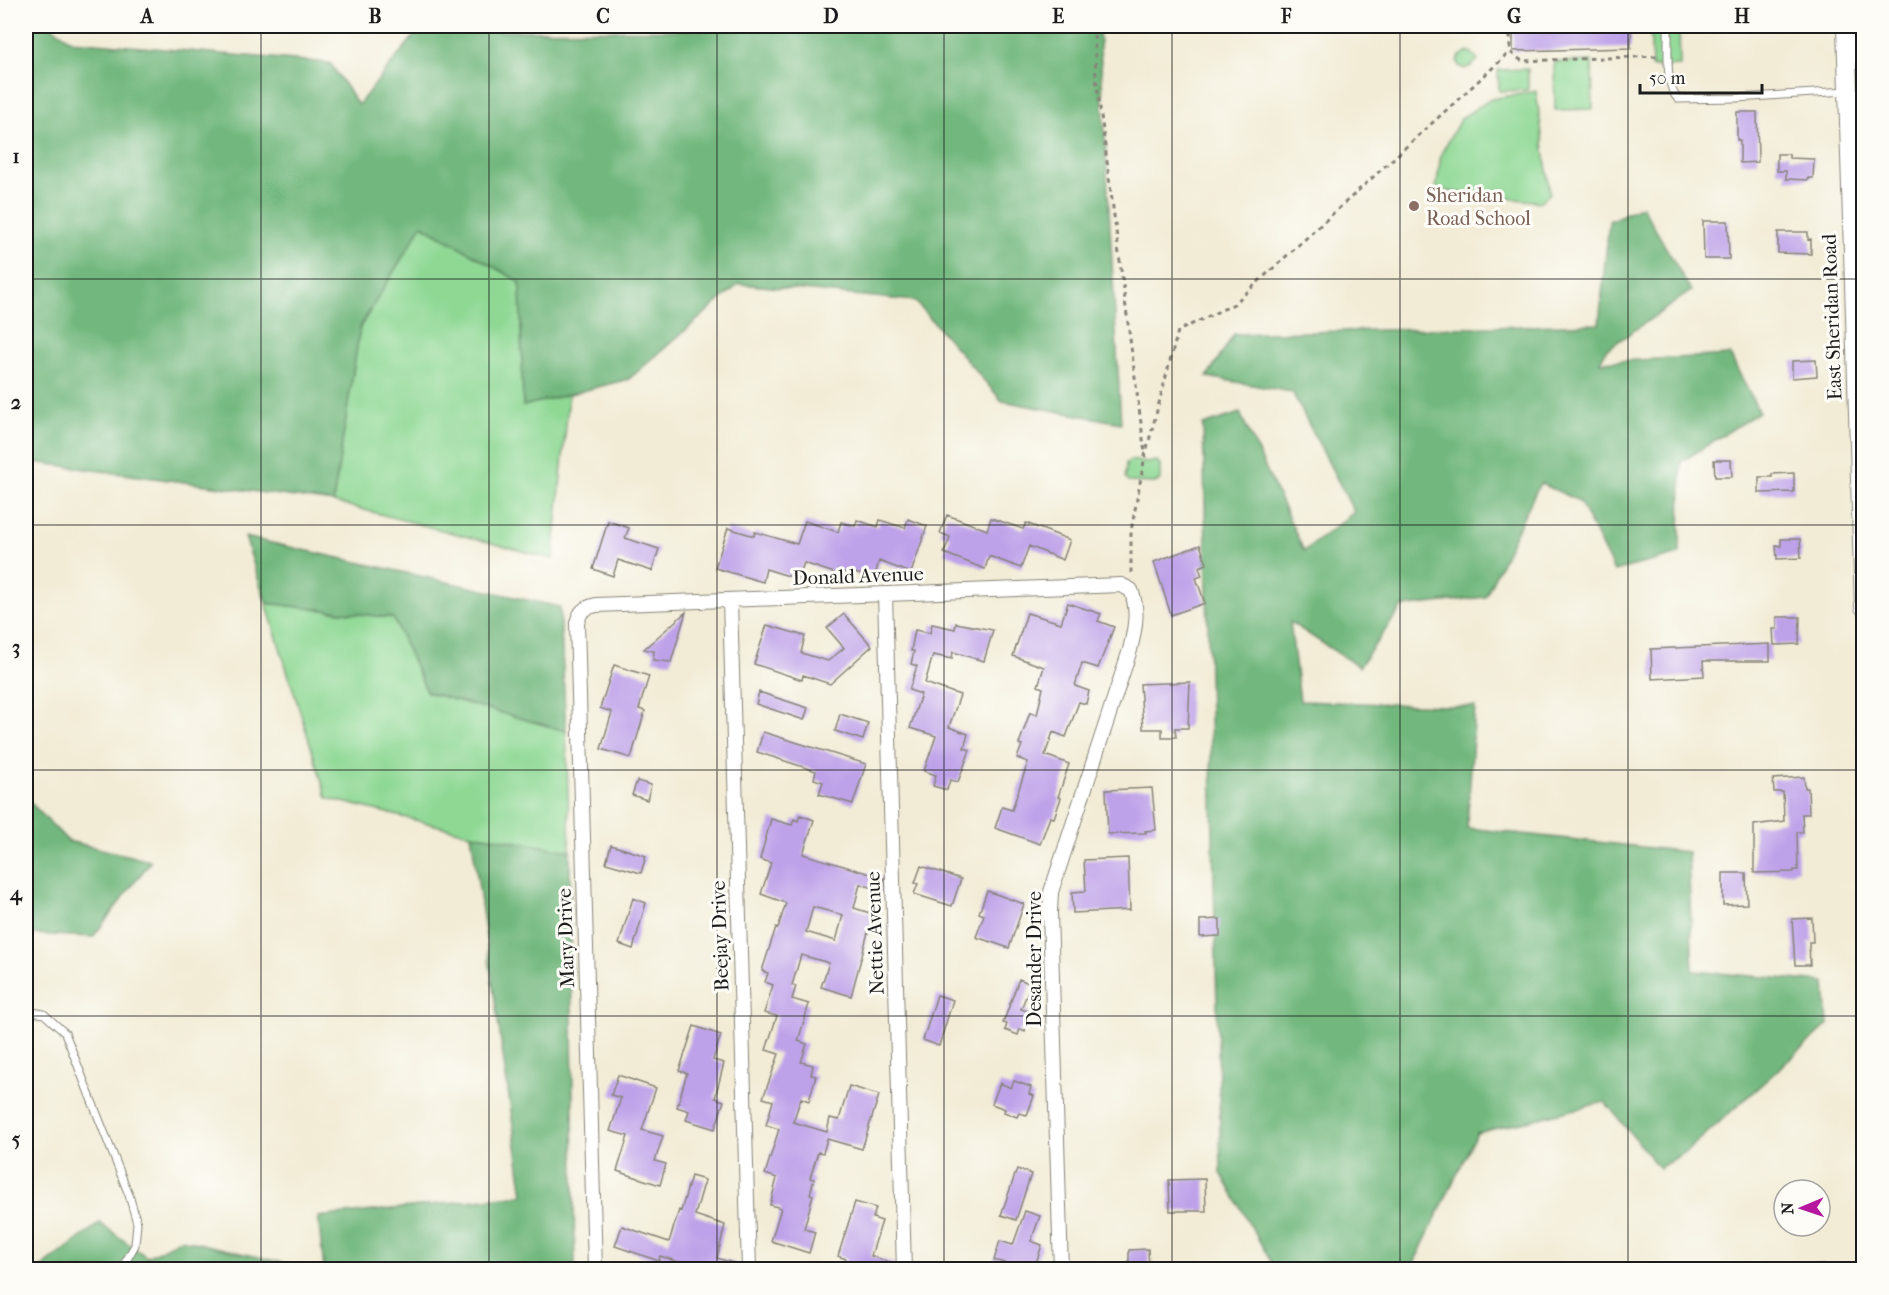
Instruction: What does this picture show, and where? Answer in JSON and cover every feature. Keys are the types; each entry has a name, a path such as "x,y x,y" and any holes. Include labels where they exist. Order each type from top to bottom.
{"street":[{"name":"East Sheridan Road","path":"1846,26 1848,90 1857,148 1863,607"},
{"name":"Donald Avenue","path":"585,607 596,604 1121,585 1131,590"},
{"name":"Desander Drive","path":"1061,1269 1050,924 1051,892 1130,650 1135,626 1136,601 1131,590"},
{"name":"Nettie Avenue","path":"885,594 904,1269"},
{"name":"Beejay Drive","path":"730,600 749,1269"},
{"name":"Mary Drive","path":"585,607 579,614 577,623 595,1269"}],"lane":[{"path":"1668,26 1671,87 1678,99 1781,96 1848,90"},
{"path":"26,1011 44,1014 65,1033 129,1195 137,1223 135,1245 121,1269"},
{"path":"1794,1269 1863,1268"}],"path":[{"path":"1094,26 1096,77 1145,456"},
{"path":"1131,590 1131,531 1145,456 1178,331 1234,304 1510,52 1510,26"},
{"path":"1510,52 1522,61 1669,56"}],"green space":[{"path":"26,26 51,26 72,41 330,63 358,105 418,31 1099,29 1121,423 1002,401 915,301 739,284 629,379 523,406 520,282 422,225 360,327 333,502 26,461"},
{"path":"1650,26 1679,26 1680,66 1652,67"},
{"path":"1467,52 1471,52 1478,60 1464,69 1459,66 1457,60"},
{"path":"1592,61 1593,109 1555,110 1554,62"},
{"path":"1528,69 1528,90 1499,91 1498,70"},
{"path":"1536,91 1550,193 1541,202 1436,190 1441,154 1461,118 1491,99"},
{"path":"1642,206 1691,291 1606,350 1600,362 1730,355 1759,412 1681,462 1680,554 1614,571 1579,501 1540,483 1485,597 1402,607 1359,667 1290,622 1300,701 1475,707 1467,828 1688,852 1693,971 1825,982 1828,1025 1687,1151 1659,1168 1605,1102 1477,1133 1411,1269 1275,1269 1221,1173 1203,425 1240,413 1304,551 1354,512 1292,392 1207,377 1234,334 1599,324 1609,221"},
{"path":"422,225 520,282 523,406 569,394 553,559 333,502 360,327"},
{"path":"1131,460 1147,463 1157,461 1160,465 1160,480 1155,483 1128,482 1125,478 1126,463"},
{"path":"245,537 560,607 566,731 427,692 393,618 266,603"},
{"path":"266,603 393,618 427,692 566,731 570,851 471,834 327,798"},
{"path":"26,798 68,841 151,861 93,937 30,934 26,931"},
{"path":"471,834 570,851 575,1269 324,1269 318,1217 523,1195"},
{"path":"100,1223 147,1257 181,1239 310,1269 38,1270"}],"building":[{"path":"1513,26 1631,26 1631,48 1513,51"},
{"path":"1737,112 1757,112 1758,162 1740,163"},
{"path":"1777,154 1789,154 1789,158 1814,159 1813,178 1808,178 1808,180 1786,179 1786,171 1777,171"},
{"path":"1703,221 1728,221 1729,259 1704,259"},
{"path":"1778,232 1808,232 1808,240 1811,239 1811,254 1778,253"},
{"path":"1816,360 1817,376 1792,378 1792,361"},
{"path":"1714,460 1731,460 1732,477 1715,477"},
{"path":"1794,473 1794,492 1759,493 1759,477"},
{"path":"947,515 987,530 991,518 1023,529 1026,523 1070,540 1063,560 1029,546 1021,568 989,556 985,569 944,553 950,537 940,533"},
{"path":"908,519 927,526 911,573 879,561 874,579 849,571 848,574 838,570 837,574 804,563 798,579 766,569 763,582 715,568 728,528 754,536 755,532 797,544 805,521 838,532 841,522 855,526 857,520 878,527 880,520 905,528"},
{"path":"608,521 629,528 625,538 659,549 652,571 618,560 613,576 593,569"},
{"path":"1781,539 1800,539 1801,558 1777,559 1776,545 1781,546"},
{"path":"1200,545 1207,564 1199,567 1202,576 1196,578 1205,603 1171,615 1154,562"},
{"path":"1068,603 1101,614 1098,621 1114,627 1098,668 1082,663 1075,686 1089,691 1086,704 1079,702 1066,737 1053,732 1045,755 1069,764 1054,818 1050,817 1040,844 995,828 1002,807 1012,810 1028,762 1017,758 1022,745 1019,744 1030,712 1037,715 1043,688 1038,686 1044,667 1013,656 1027,613 1061,623"},
{"path":"686,612 671,662 653,660 654,651 644,649"},
{"path":"844,614 872,646 830,684 803,675 802,680 754,664 767,625 805,636 801,653 828,661 844,648 827,628"},
{"path":"1777,617 1800,617 1799,644 1774,645 1773,629 1777,629"},
{"path":"956,623 993,630 984,661 953,652 952,659 933,655 925,683 960,695 949,727 968,734 964,748 970,750 958,782 950,780 947,790 933,786 936,775 924,771 936,736 910,728 921,694 909,690 917,666 911,664 914,651 911,651 915,630 930,633 932,624 955,629"},
{"path":"1770,644 1770,661 1703,661 1704,676 1652,679 1651,649"},
{"path":"614,665 649,676 639,709 645,711 631,758 601,749 612,712 600,708"},
{"path":"1190,682 1188,728 1175,728 1176,737 1162,737 1162,729 1143,729 1140,684"},
{"path":"759,692 808,708 804,720 756,704"},
{"path":"840,714 868,723 863,740 835,731"},
{"path":"763,732 866,764 853,804 819,794 823,782 814,779 816,771 757,752"},
{"path":"1804,777 1805,788 1808,788 1809,814 1802,814 1803,832 1797,832 1798,870 1754,873 1754,825 1784,821 1783,792 1774,792 1773,779"},
{"path":"637,781 651,785 647,800 632,795"},
{"path":"1152,788 1156,830 1145,831 1146,833 1108,834 1106,790"},
{"path":"800,815 814,820 803,854 884,878 884,891 860,884 854,908 873,914 851,996 821,987 829,963 801,955 792,985 796,986 792,999 809,1004 798,1041 807,1044 801,1062 813,1065 811,1075 816,1076 809,1101 801,1098 793,1122 827,1132 830,1118 839,1120 849,1086 879,1095 862,1149 827,1139 823,1153 818,1152 810,1178 814,1179 810,1194 813,1195 804,1229 815,1232 809,1253 771,1241 781,1208 770,1205 777,1178 765,1174 779,1129 766,1125 773,1101 763,1098 779,1054 766,1050 777,1016 764,1013 773,985 765,982 768,973 762,971 786,903 761,894 771,863 760,859 771,819 792,825 794,819 798,821","holes":["813,907 843,915 836,941 806,932"]},
{"path":"611,845 646,856 641,873 606,863"},
{"path":"1128,858 1130,910 1073,913 1072,892 1086,891 1084,860"},
{"path":"921,866 961,879 952,906 914,894"},
{"path":"1723,873 1746,873 1747,904 1723,905"},
{"path":"987,891 1024,904 1009,948 976,937 984,915 979,913"},
{"path":"633,898 646,903 633,949 619,944"},
{"path":"1812,918 1813,942 1809,942 1810,965 1795,965 1792,919"},
{"path":"1220,919 1220,936 1200,937 1200,920"},
{"path":"1019,979 1031,984 1021,1009 1031,1012 1025,1031 1020,1029 1018,1035 1005,1030 1007,1024 1003,1023"},
{"path":"937,995 953,1000 939,1046 923,1040"},
{"path":"694,1026 721,1035 713,1060 724,1063 715,1098 724,1101 715,1129 686,1120 689,1111 677,1107 687,1073 679,1071"},
{"path":"618,1075 656,1088 642,1130 663,1136 655,1161 666,1164 660,1185 617,1171 628,1136 610,1131 621,1098 611,1095"},
{"path":"1014,1081 1031,1087 1029,1094 1034,1096 1027,1115 1019,1113 1017,1117 992,1104 1000,1083 1011,1088"},
{"path":"1017,1169 1031,1174 1016,1220 1001,1215"},
{"path":"691,1176 705,1180 695,1215 725,1225 717,1258 740,1265 740,1269 687,1269 688,1265 660,1256 659,1261 615,1246 622,1226 669,1242"},
{"path":"1205,1179 1206,1211 1170,1211 1169,1180"},
{"path":"855,1202 876,1208 873,1218 882,1221 871,1256 895,1264 895,1269 860,1269 844,1264 846,1259 838,1256"},
{"path":"1025,1211 1040,1216 1031,1241 1042,1245 1034,1269 1025,1269 994,1260 1000,1241 1013,1245"},
{"path":"1148,1249 1149,1269 1129,1269 1129,1250"}],"place":[{"name":"Sheridan Road School","path":"1414,206"}]}
